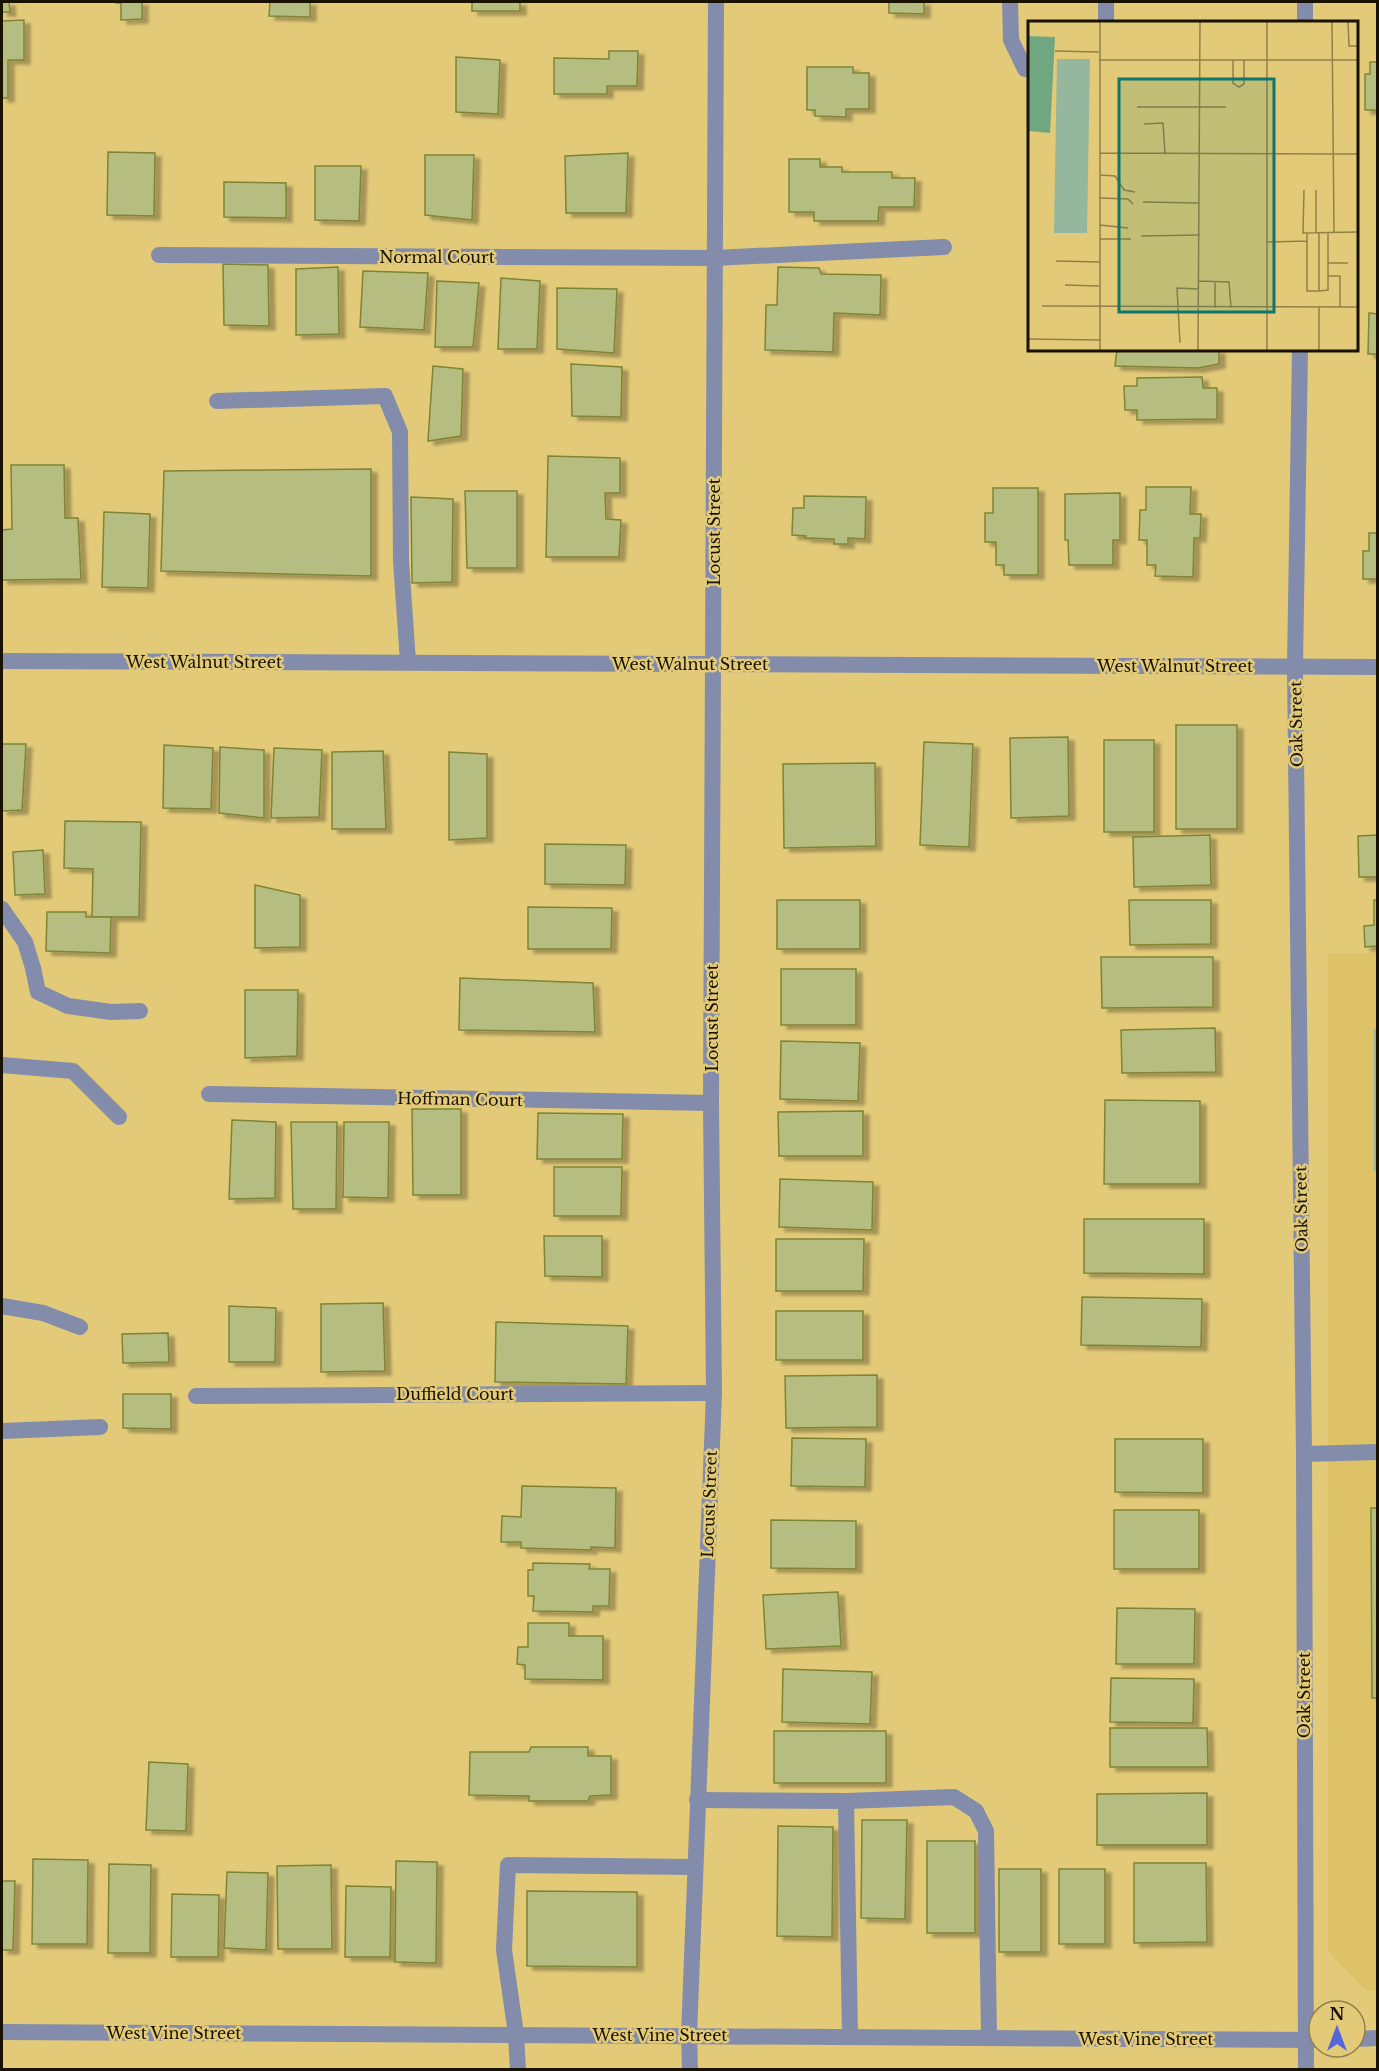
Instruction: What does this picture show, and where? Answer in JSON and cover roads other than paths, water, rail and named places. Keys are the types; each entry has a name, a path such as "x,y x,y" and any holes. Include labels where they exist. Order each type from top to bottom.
{"street":[{"name":"Locust Street","path":"690,2070 689,2035 697,1800 714,1393 711,1103 716,2"},
{"path":"1010,2 1011,40 1025,69 1028,70"},
{"path":"1106,2 1106,21"},
{"path":"1305,2 1305,21"},
{"name":"Normal Court","path":"159,255 714,258 944,247"},
{"name":"Oak Street","path":"1300,351 1295,667 1311,1999"},
{"path":"217,401 385,396 400,432 401,561 408,662"},
{"name":"West Walnut Street","path":"2,661 1377,667"},
{"path":"2,909 25,942 38,992 68,1006 111,1012 140,1011"},
{"path":"2,1065 74,1071 119,1117"},
{"name":"Hoffman Court","path":"209,1094 711,1103"},
{"path":"2,1306 43,1313 80,1327"},
{"name":"Duffield Court","path":"196,1396 714,1393"},
{"path":"2,1431 100,1427"},
{"path":"1304,1454 1377,1452"},
{"path":"697,1800 846,1801 954,1797 976,1810 986,1832 988,2038"},
{"path":"846,1801 850,2036"},
{"path":"518,2070 516,2034 504,1950 508,1865 695,1867"},
{"name":"West Vine Street","path":"2,2031 1307,2040"}]}
